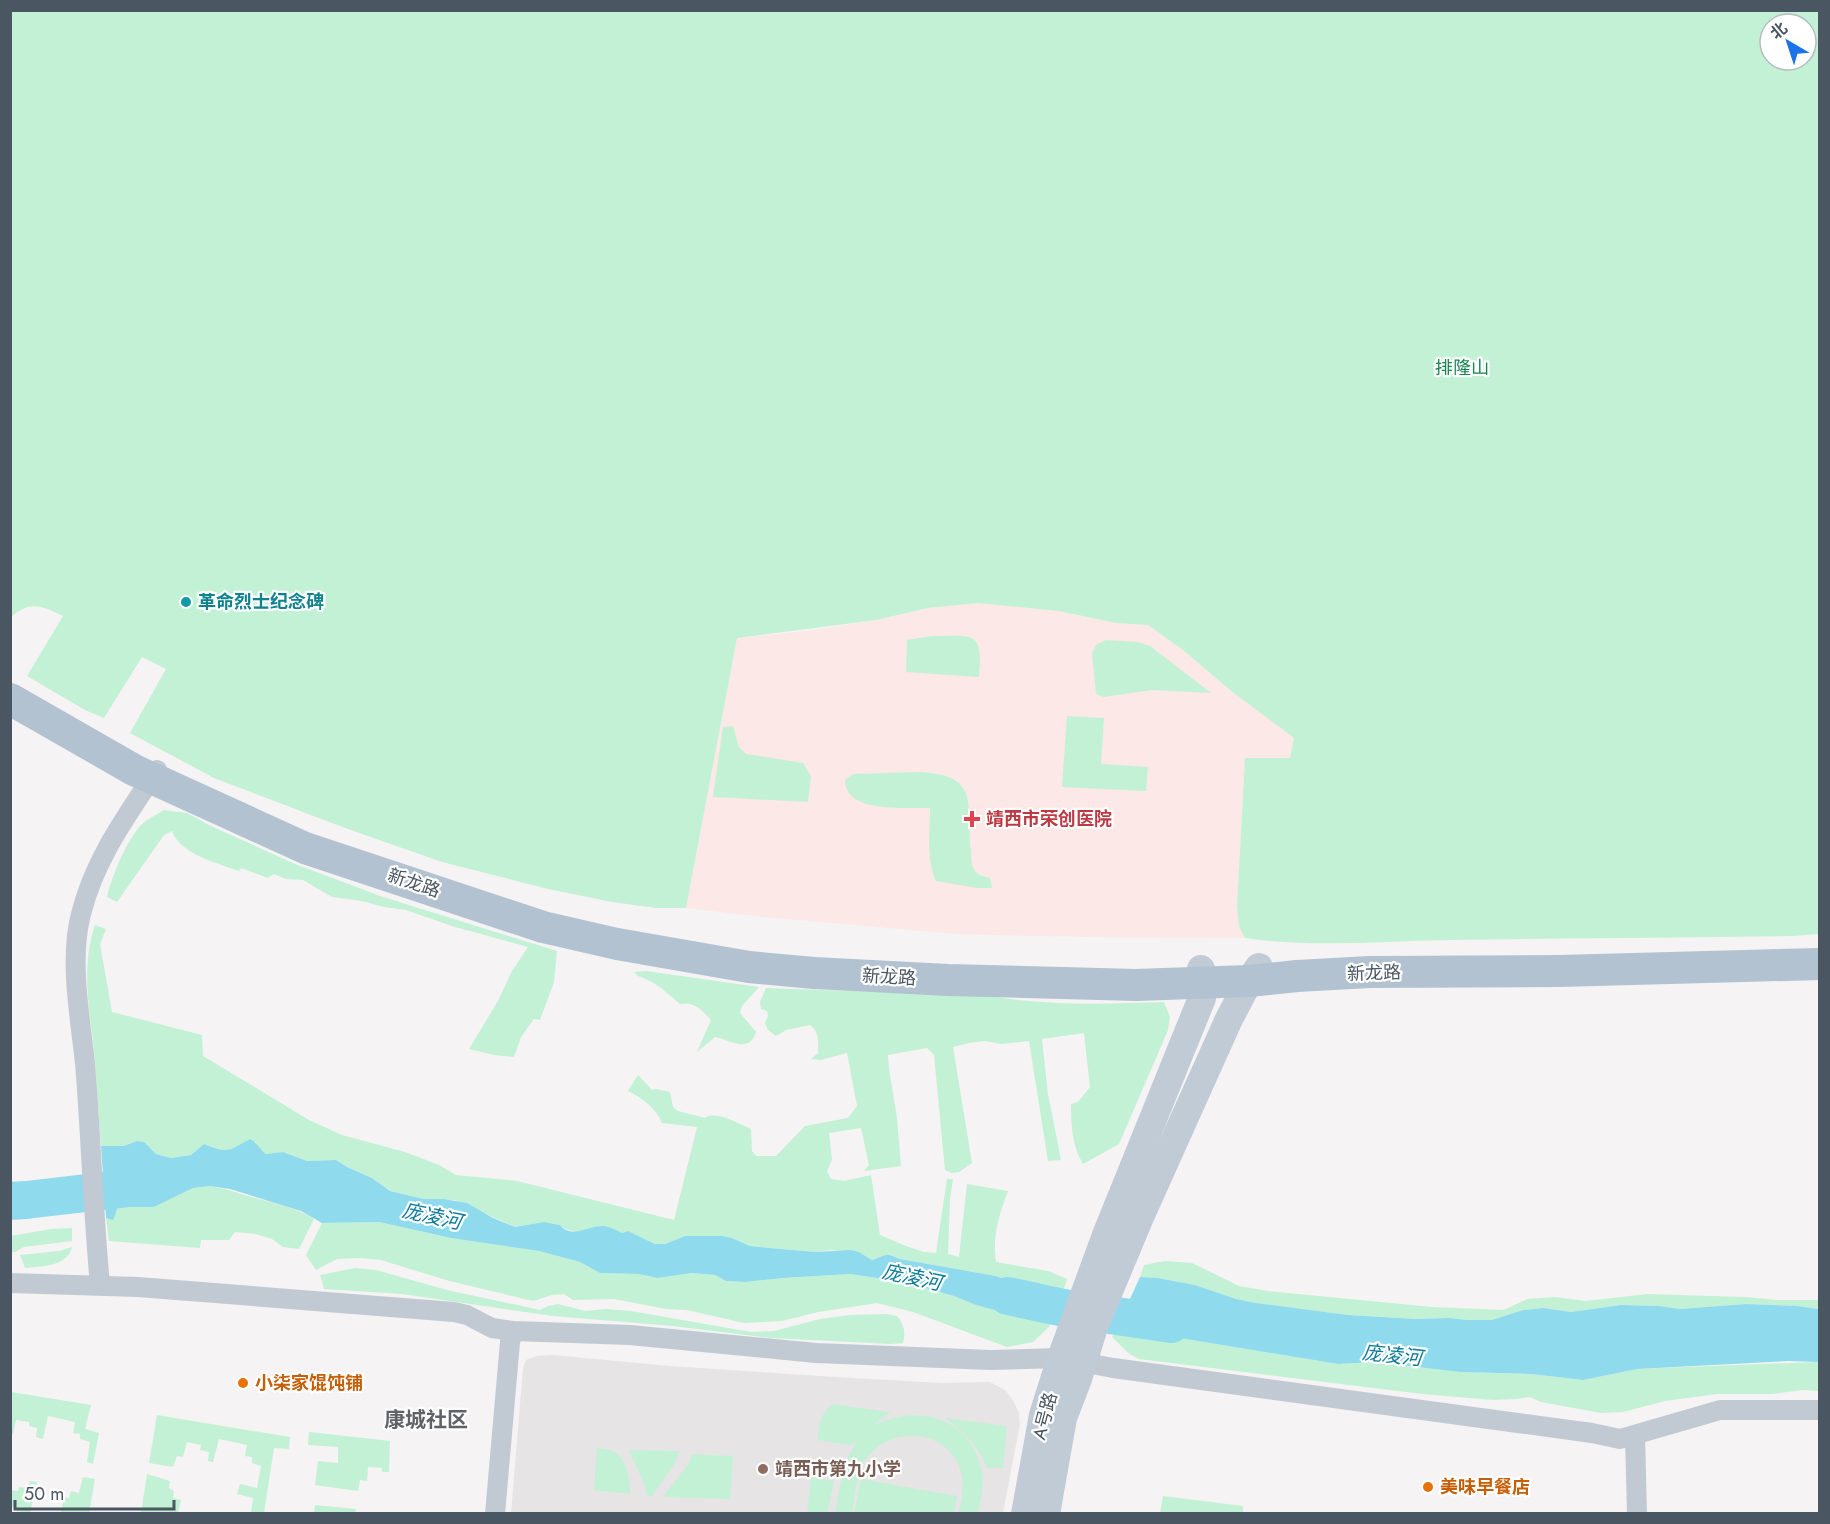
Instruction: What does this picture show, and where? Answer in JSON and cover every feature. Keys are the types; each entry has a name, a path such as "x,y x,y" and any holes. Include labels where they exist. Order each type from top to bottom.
{"main road":[{"name":"新龙路","path":"10,689 154,774 305,848 543,927 617,944 749,967 823,974 1026,983 1136,985 1203,976 1254,974 1571,971 1820,964"},
{"name":"新龙路","path":"10,699 106,755 154,774"},
{"name":"新龙路","path":"1254,974 1399,962 1562,963 1820,956"}],"street":[{"path":"100,1285 78,1004 76,950 80,914 101,855 154,774"},
{"path":"1118,1239 1254,974"},
{"path":"1118,1239 1202,998 1203,976"},
{"name":"A号路","path":"1046,1514 1072,1361 1084,1324 1118,1239"},
{"path":"10,1283 100,1285 454,1312 467,1315 492,1328 630,1335 816,1353 1072,1361 1592,1433 1620,1439 1720,1410 1820,1410"},
{"path":"495,1514 510,1342 513,1330"},
{"name":"A号路","path":"1025,1514 1043,1415 1072,1361"},
{"path":"1635,1436 1637,1514"}],"shaded area":[{"name":"靖西市荣创医院","path":"978,603 1059,611 1116,623 1148,625 1294,738 1290,758 1245,758 1237,907 1239,926 1245,938 956,934 686,908 737,638 814,630 876,620 928,608"},
{"name":"靖西市第九小学","path":"553,1355 669,1366 836,1377 942,1383 990,1382 1005,1390 1019,1413 1020,1424 1003,1513 511,1514 523,1368 526,1360 536,1356"}],"green space":[{"name":"排隆山","path":"11,10 1819,11 1819,934 1347,943 1296,943 1245,938 1239,926 1237,907 1245,758 1290,758 1294,738 1148,625 1116,623 1059,611 978,603 928,608 876,620 737,638 686,908 656,908 548,889 442,862 214,778 130,733 166,669 142,657 104,718 85,710 27,676 63,616 36,606 24,608 11,617"},
{"path":"932,636 972,638 979,650 979,677 906,672 907,640"},
{"path":"1106,640 1138,642 1150,646 1211,693 1152,690 1104,697 1096,694 1092,654 1096,645"},
{"path":"1067,716 1104,718 1101,764 1148,767 1146,791 1062,787"},
{"path":"733,726 739,747 746,754 803,763 811,776 808,802 713,797 723,727"},
{"path":"916,772 951,778 961,785 969,805 972,866 978,874 990,878 992,888 977,888 936,881 930,854 930,808 893,808 866,804 855,799 848,791 845,780 853,774"},
{"path":"164,810 187,813 295,864 383,897 557,951 554,982 540,1020 534,1019 521,1037 514,1057 469,1049 498,1001 512,971 528,947 455,927 406,910 332,897 303,880 286,879 274,874 268,878 241,868 239,871 191,852 176,839 172,831 164,835 117,902 107,897 120,860 135,833 146,821"},
{"path":"95,925 106,929 100,944 112,1012 202,1035 203,1056 309,1120 342,1135 405,1152 439,1165 456,1175 517,1181 674,1220 697,1127 662,1123 648,1104 628,1091 638,1075 652,1090 670,1092 673,1107 678,1111 705,1118 721,1117 751,1129 752,1151 756,1156 776,1156 805,1126 848,1118 857,1106 847,1053 821,1060 811,1059 818,1053 818,1041 817,1034 810,1025 786,1030 776,1036 768,1030 765,1023 768,1016 767,1011 761,1009 760,1002 766,988 990,996 1055,1003 1164,1002 1170,1017 1168,1030 1119,1144 1083,1164 1074,1143 1071,1104 1078,1102 1090,1087 1084,1033 1042,1039 1048,1094 1061,1160 1048,1161 1029,1041 1001,1044 986,1041 953,1047 972,1163 959,1172 952,1173 945,1170 934,1055 927,1048 888,1055 901,1166 864,1171 869,1165 861,1128 829,1133 832,1160 827,1171 831,1179 844,1181 871,1175 880,1235 924,1252 936,1253 947,1179 953,1179 948,1254 959,1257 967,1184 1008,1191 997,1226 996,1262 1048,1271 1067,1279 1064,1289 1034,1283 1017,1288 996,1276 888,1255 872,1260 859,1252 832,1250 815,1252 750,1246 723,1236 685,1236 665,1244 655,1244 628,1231 622,1233 606,1230 572,1231 560,1225 544,1222 515,1227 455,1200 424,1199 390,1191 372,1178 336,1160 307,1161 283,1152 266,1154 259,1149 256,1142 245,1142 230,1150 204,1144 191,1155 171,1158 156,1154 150,1148 101,1146 87,987 88,956"},
{"path":"646,971 759,987 742,1006 740,1013 756,1032 753,1039 744,1044 738,1044 715,1037 697,1052 711,1020 698,1008 690,1004 680,1004 634,972"},
{"path":"210,1186 284,1206 314,1219 299,1249 283,1247 272,1239 256,1234 235,1232 229,1240 201,1240 200,1248 109,1241 106,1218 113,1219 118,1207 154,1207 193,1188"},
{"path":"379,1222 451,1238 539,1251 580,1262 600,1273 639,1274 657,1278 692,1273 715,1275 726,1281 744,1282 850,1274 904,1282 1027,1319 1053,1319 1049,1327 1033,1342 1007,1347 913,1312 877,1303 818,1312 782,1321 744,1323 687,1310 666,1309 614,1299 573,1300 564,1294 533,1301 446,1280 381,1260 337,1259 316,1270 306,1255 322,1223"},
{"path":"72,1228 72,1241 24,1247 11,1252 11,1236"},
{"path":"72,1247 65,1258 46,1266 25,1268 20,1255 59,1251"},
{"path":"1165,1261 1192,1263 1239,1286 1268,1291 1432,1307 1504,1310 1527,1299 1555,1297 1585,1301 1647,1294 1819,1300 1820,1309 1746,1304 1680,1309 1621,1305 1571,1312 1543,1308 1523,1310 1492,1320 1348,1315 1256,1303 1236,1299 1195,1285 1140,1277 1144,1265"},
{"path":"355,1268 376,1270 447,1290 540,1310 558,1304 585,1311 606,1309 631,1311 751,1332 774,1331 820,1319 850,1315 886,1314 897,1316 904,1329 904,1339 903,1343 891,1344 771,1338 673,1326 553,1316 402,1294 324,1289 320,1275"},
{"path":"1119,1323 1149,1332 1338,1364 1375,1362 1460,1372 1531,1374 1583,1380 1636,1369 1819,1362 1819,1391 1717,1394 1665,1401 1623,1412 1601,1413 1541,1402 1530,1397 1493,1400 1422,1394 1139,1359 1128,1353 1112,1337"},
{"path":"11,1392 91,1405 85,1429 99,1433 93,1464 87,1462 90,1442 80,1439 80,1434 73,1433 75,1422 48,1416 43,1439 36,1437 37,1428 29,1426 29,1422 16,1420 13,1434 11,1434"},
{"path":"832,1404 890,1412 871,1427 887,1420 921,1415 952,1425 965,1436 975,1450 981,1468 983,1485 978,1513 959,1513 963,1482 954,1457 943,1446 930,1439 915,1436 900,1437 886,1442 873,1451 863,1464 857,1482 852,1513 835,1513 846,1465 859,1438 851,1445 818,1440 821,1420"},
{"path":"157,1415 290,1437 289,1449 274,1448 264,1513 251,1513 253,1498 237,1494 240,1484 257,1488 261,1466 252,1463 252,1457 245,1456 247,1445 219,1439 213,1462 208,1461 209,1452 200,1450 201,1445 187,1442 183,1457 177,1456 173,1467 149,1463"},
{"path":"945,1418 1007,1426 1003,1468 987,1468 970,1440"},
{"path":"309,1432 390,1441 389,1472 382,1472 382,1468 368,1467 367,1481 360,1480 358,1491 315,1485 318,1461 338,1463 338,1447 308,1445"},
{"path":"597,1448 612,1451 623,1461 631,1494 594,1490"},
{"path":"629,1450 680,1451 673,1466 652,1496 646,1495 645,1486"},
{"path":"692,1454 733,1456 730,1499 663,1497 689,1463"},
{"path":"147,1474 170,1481 169,1488 174,1491 173,1498 181,1500 178,1513 141,1513"},
{"path":"83,1477 95,1479 89,1513 61,1513 64,1497 69,1498 71,1491 79,1493"},
{"path":"811,1477 834,1481 827,1513 807,1513"},
{"path":"861,1479 957,1496 954,1513 854,1513"},
{"path":"30,1481 37,1482 30,1513 16,1511 17,1508 11,1507 11,1490 18,1491 19,1487 28,1488"},
{"path":"1163,1496 1243,1506 1243,1513 1160,1513"},
{"path":"315,1505 356,1509 355,1513 314,1513"}],"water":[{"path":"250,1139 266,1154 283,1152 307,1161 336,1160 372,1178 390,1191 424,1199 444,1199 467,1203 515,1227 544,1222 560,1225 569,1231 580,1231 605,1226 622,1233 628,1231 655,1244 665,1244 685,1236 723,1236 750,1246 815,1252 850,1250 859,1252 872,1260 888,1255 996,1276 1017,1288 1031,1283 1064,1289 1053,1319 1027,1319 904,1282 850,1274 744,1282 726,1281 715,1275 692,1273 657,1278 639,1274 600,1273 580,1262 539,1251 451,1238 379,1222 322,1223 301,1211 230,1189 210,1186 193,1188 154,1207 118,1207 113,1220 106,1218 101,1146 124,1146 137,1141 144,1142 156,1154 171,1158 191,1155 204,1144 228,1150"},
{"path":"1140,1277 1195,1285 1236,1299 1256,1303 1348,1315 1416,1319 1492,1320 1523,1310 1543,1308 1571,1312 1621,1305 1680,1309 1746,1304 1797,1306 1819,1309 1819,1362 1789,1361 1637,1369 1583,1380 1531,1374 1460,1372 1375,1362 1338,1364 1149,1332 1119,1323"}],"waterway":[{"name":"庞凌河","path":"10,1201 155,1185"},
{"name":"庞凌河","path":"1008,1296 1069,1309 1171,1324"}],"place":[{"name":"革命烈士纪念碑","path":"186,602"},
{"name":"靖西市荣创医院","path":"972,819"},
{"name":"小柒家馄饨铺","path":"243,1383"},
{"name":"靖西市第九小学","path":"763,1469"},
{"name":"美味早餐店","path":"1428,1487"}],"district":[{"name":"康城社区","path":"426,1420"}]}
